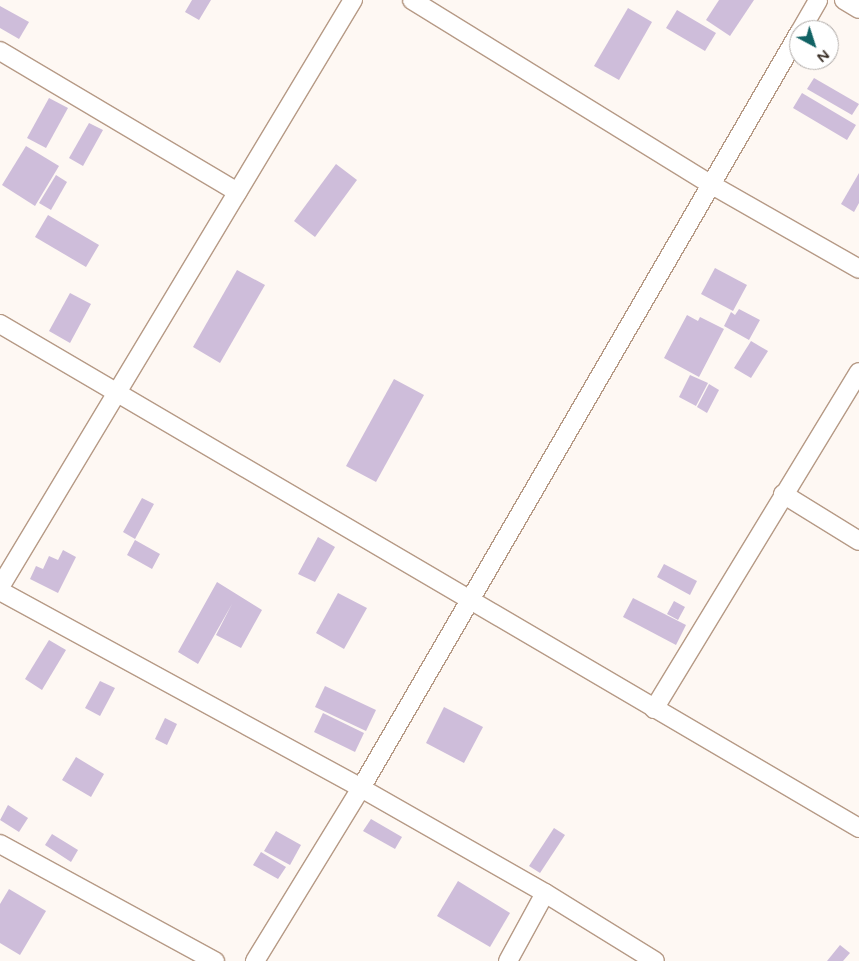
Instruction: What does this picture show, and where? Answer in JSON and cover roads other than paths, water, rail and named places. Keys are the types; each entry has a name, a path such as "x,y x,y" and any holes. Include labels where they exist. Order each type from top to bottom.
{"street":[{"path":"353,0 0,589 361,788 545,893 655,961"},
{"path":"412,0 712,184 859,269"},
{"path":"806,20 818,0"},
{"path":"844,0 859,9"},
{"path":"255,961 361,788 789,50"},
{"path":"0,51 237,192"},
{"path":"0,324 859,828"},
{"path":"654,709 783,494 859,372"},
{"path":"783,494 859,541"},
{"path":"0,844 215,961"},
{"path":"508,961 545,893"}]}
